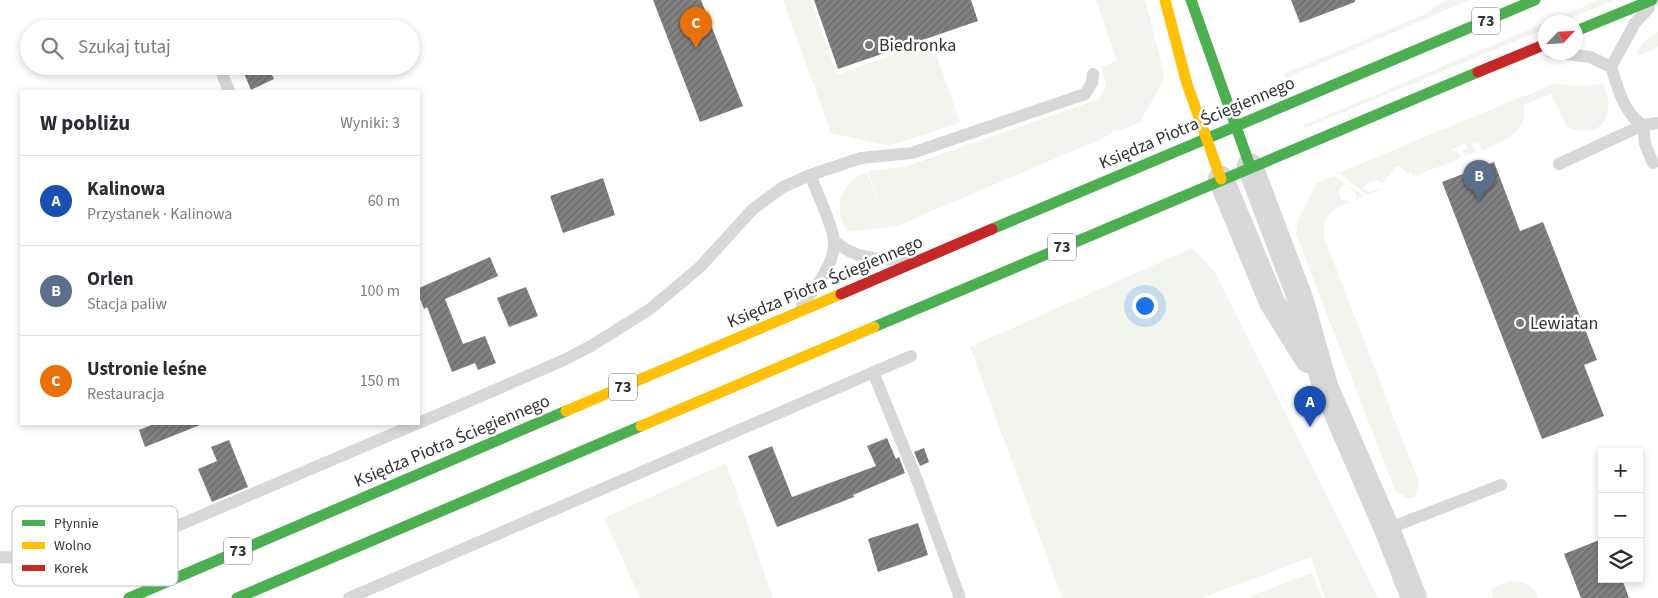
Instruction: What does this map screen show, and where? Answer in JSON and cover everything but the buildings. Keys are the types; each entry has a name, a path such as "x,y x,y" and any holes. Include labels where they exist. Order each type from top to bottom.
{"main road":[{"path":"1164,0 1187,84 1221,178"},
{"path":"1191,0 1234,126 1250,166"},
{"name":"Księdza Piotra Ściegiennego","path":"178,577 1205,138 1535,0"},
{"path":"1583,29 1652,0"},
{"name":"73","path":"237,598 1221,178 1538,47"},
{"name":"Księdza Piotra Ściegiennego","path":"129,598 157,586"}],"street":[{"path":"1250,166 1300,301 1325,386 1387,528 1414,598"},
{"path":"1221,178 1272,302 1325,386"}],"lane":[{"path":"1611,66 1636,23 1657,0"},
{"path":"1530,50 1538,51"},
{"path":"1583,56 1611,66 1628,111 1643,126 1645,144 1653,163"},
{"path":"420,422 564,360 591,346 650,308 700,267 753,209 770,195 810,175 861,158 912,153 1085,94 1092,83 1093,74"},
{"path":"223,76 229,90"},
{"path":"1559,164 1643,126 1658,122"},
{"path":"810,175 834,240 841,247 873,257 894,259 930,256"},
{"path":"796,313 818,283 830,261 834,240"},
{"path":"349,598 911,356"},
{"path":"873,372 917,480 960,598"},
{"path":"178,525 400,427"},
{"path":"1387,528 1502,485"}],"shaded area":[{"path":"783,0 811,0 837,75 934,40 935,51 960,122 890,146 831,133"},
{"path":"1096,0 1145,0 1164,73 1163,81 1140,122 1116,132 1113,130 1112,134 1101,139 897,226 847,232 840,214 841,197 850,182 867,172 884,217 868,171 904,167 1099,99 1106,84 1101,67 1117,61"},
{"path":"1446,0 1470,0 1286,78 1284,74 1425,14"},
{"path":"1599,0 1615,0 1578,15 1564,15"},
{"path":"1538,25 1538,32 1305,128 1304,125"},
{"path":"1658,32 1658,47 1637,56 1644,41"},
{"path":"1554,84 1583,86 1603,84 1608,105 1607,115 1603,122 1597,128 1589,131 1579,131 1567,127 1551,94 1524,105 1522,123 1518,130 1506,139 1482,150 1478,142 1472,145 1475,152 1465,156 1462,150 1468,148 1465,143 1451,150 1458,151 1461,158 1418,175 1415,174 1413,177 1411,172 1407,173 1402,167 1396,166 1383,183 1380,184 1379,180 1370,181 1363,188 1368,192 1389,186 1367,195 1339,173 1446,128 1449,129 1448,127"},
{"path":"1334,176 1346,184 1341,186 1339,191 1341,199 1350,202 1338,207 1326,219 1324,237 1419,483 1415,497 1404,499 1404,495 1396,492 1296,234 1298,220 1317,182"},
{"path":"1349,186 1364,196 1354,200 1357,195"},
{"path":"1192,248 1214,271 1378,598 1325,598 1311,557 1202,598 1062,598 970,347"},
{"path":"726,463 773,598 640,598 604,518"},
{"path":"1312,573 1322,598 1251,598 1251,596"},
{"path":"1510,581 1519,582 1531,587 1538,598 1493,598 1491,589"}],"traffic: fast":[{"path":"1191,0 1250,166"},
{"path":"992,229 1535,0"},
{"path":"1583,28 1652,0"},
{"path":"874,327 1478,72"},
{"path":"178,577 566,411"},
{"path":"237,598 641,426"},
{"path":"129,598 157,586"}],"traffic: slow":[{"path":"1165,0 1187,84 1221,179"},
{"path":"566,411 841,294"},
{"path":"641,426 874,327"}],"traffic: jam":[{"path":"1478,72 1538,47"},
{"path":"841,294 992,229"}],"place":[{"name":"Biedronka","path":"869,45"},
{"name":"Ustronie leśne","path":"696,48"},
{"name":"Orlen","path":"1479,201"},
{"name":"Lewiatan","path":"1520,323"},
{"name":"Kalinowa","path":"1310,427"}]}
